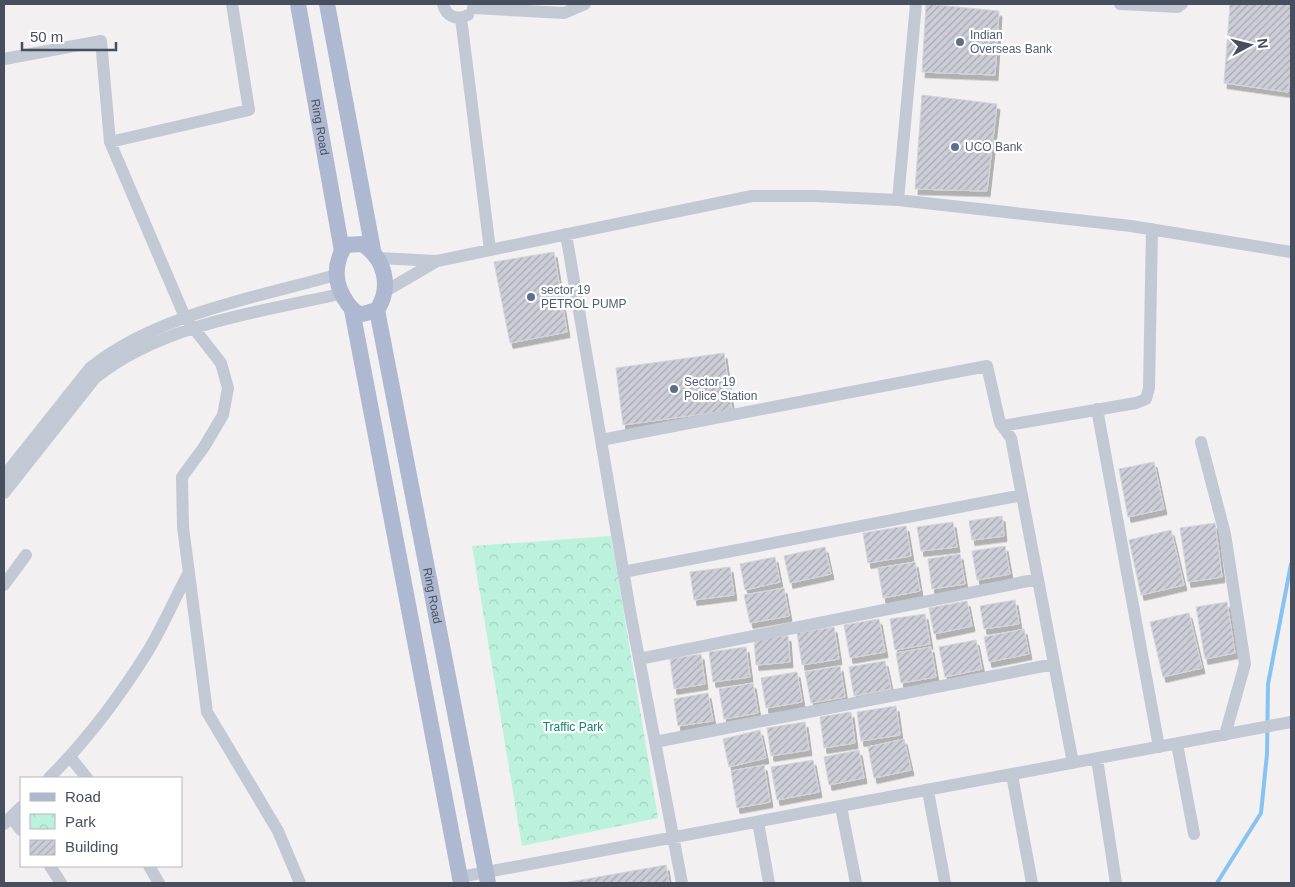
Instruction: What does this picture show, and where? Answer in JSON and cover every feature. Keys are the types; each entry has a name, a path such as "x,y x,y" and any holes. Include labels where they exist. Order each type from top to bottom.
{"main road":[{"name":"Ring Road","path":"298,4 342,251"},
{"path":"327,4 376,254 384,273 383,301 377,310 361,314 352,310 340,294 336,275 339,256 345,245 362,244 376,254"},
{"name":"Ring Road","path":"352,310 461,880"},
{"name":"Ring Road","path":"377,310 487,878"}],"street":[{"path":"110,142 249,110 232,4"},
{"path":"444,4 448,13 454,17 461,18 470,13 474,6 564,13 585,4"},
{"path":"898,200 916,4"},
{"path":"1120,4 1178,8 1182,4"},
{"path":"461,18 490,250"},
{"path":"4,59 101,41 110,142 189,322 221,363 228,388 223,415 204,447 182,477 183,527 207,712 278,831 300,883"},
{"path":"376,254 437,261 752,196 814,196 898,200 1152,230 1291,252"},
{"path":"1002,426 1136,403 1146,399 1149,388 1152,230"},
{"path":"566,234 639,659 682,883"},
{"path":"384,292 437,261"},
{"path":"4,493 95,378 114,363 189,322 336,275"},
{"path":"4,476 90,368 152,330 340,294"},
{"path":"601,440 987,366 1002,426 1011,438 1073,764"},
{"path":"1097,409 1159,747"},
{"path":"1200,442 1225,534 1244,664 1225,735"},
{"path":"624,572 1022,495"},
{"path":"4,585 26,554"},
{"path":"50,777 70,757 105,713 148,650 189,572"},
{"path":"639,659 1038,579"},
{"path":"655,742 1054,664"},
{"path":"461,880 487,878 673,838 1291,722"},
{"path":"1177,744 1194,834"},
{"path":"70,757 86,777"},
{"path":"1097,759 1116,883"},
{"path":"1012,775 1032,883"},
{"path":"928,791 944,883"},
{"path":"841,807 856,883"},
{"path":"20,808 7,821 20,829"},
{"path":"758,822 769,883"},
{"path":"51,867 61,883"},
{"path":"149,867 159,883"}],"green space":[{"name":"Traffic Park","path":"611,536 658,818 522,846 472,546"}],"building":[{"name":"Indian Overseas Bank","path":"926,4 999,11 995,75 922,72"},
{"path":"1230,4 1291,4 1291,72 1288,92 1224,83"},
{"name":"UCO Bank","path":"922,95 997,104 987,191 915,189"},
{"name":"sector 19 PETROL PUMP","path":"554,252 567,332 510,343 494,262"},
{"name":"Sector 19 Police Station","path":"724,353 732,410 623,425 616,368"},
{"path":"1154,462 1164,509 1128,517 1119,469"},
{"path":"1002,516 1004,536 972,540 969,521"},
{"path":"953,522 957,547 921,551 917,527"},
{"path":"1215,523 1222,577 1188,582 1180,528"},
{"path":"906,526 911,556 868,563 863,533"},
{"path":"1171,530 1184,585 1141,595 1129,540"},
{"path":"1005,546 1010,574 977,580 972,551"},
{"path":"825,547 831,574 790,583 784,556"},
{"path":"960,554 965,584 932,589 928,559"},
{"path":"775,557 780,582 745,590 740,564"},
{"path":"915,562 920,591 883,598 878,568"},
{"path":"730,567 734,595 694,600 690,572"},
{"path":"784,588 789,616 750,623 744,595"},
{"path":"1015,600 1019,624 984,629 980,606"},
{"path":"967,601 972,626 934,634 929,608"},
{"path":"1227,602 1235,653 1205,659 1196,607"},
{"path":"1189,613 1202,668 1163,677 1150,622"},
{"path":"925,614 930,644 895,650 890,619"},
{"path":"879,619 885,652 850,658 844,625"},
{"path":"834,627 839,659 802,665 797,633"},
{"path":"1024,629 1029,654 989,662 984,637"},
{"path":"788,636 790,662 756,665 754,639"},
{"path":"976,640 982,669 945,677 939,647"},
{"path":"746,647 750,677 713,682 709,652"},
{"path":"931,647 936,677 901,683 896,653"},
{"path":"701,654 705,684 674,689 670,659"},
{"path":"885,661 891,689 854,696 849,667"},
{"path":"840,666 845,697 811,703 805,672"},
{"path":"797,672 802,702 766,708 761,678"},
{"path":"753,683 758,713 724,719 719,689"},
{"path":"708,693 713,721 678,726 674,699"},
{"path":"896,706 900,735 861,741 857,712"},
{"path":"851,712 855,743 824,748 820,717"},
{"path":"805,722 809,750 771,756 767,728"},
{"path":"760,730 766,758 729,767 723,739"},
{"path":"904,739 911,770 874,778 868,747"},
{"path":"859,750 864,778 829,785 824,757"},
{"path":"813,760 819,792 777,800 771,767"},
{"path":"764,765 770,802 737,808 731,771"},
{"path":"666,865 669,883 564,883"}],"waterway":[{"path":"1217,883 1261,813 1267,754 1268,684 1291,564"}],"place":[{"name":"Indian Overseas Bank","path":"960,42"},
{"name":"UCO Bank","path":"955,147"},
{"name":"sector 19 PETROL PUMP","path":"531,297"},
{"name":"Sector 19 Police Station","path":"674,389"}]}
